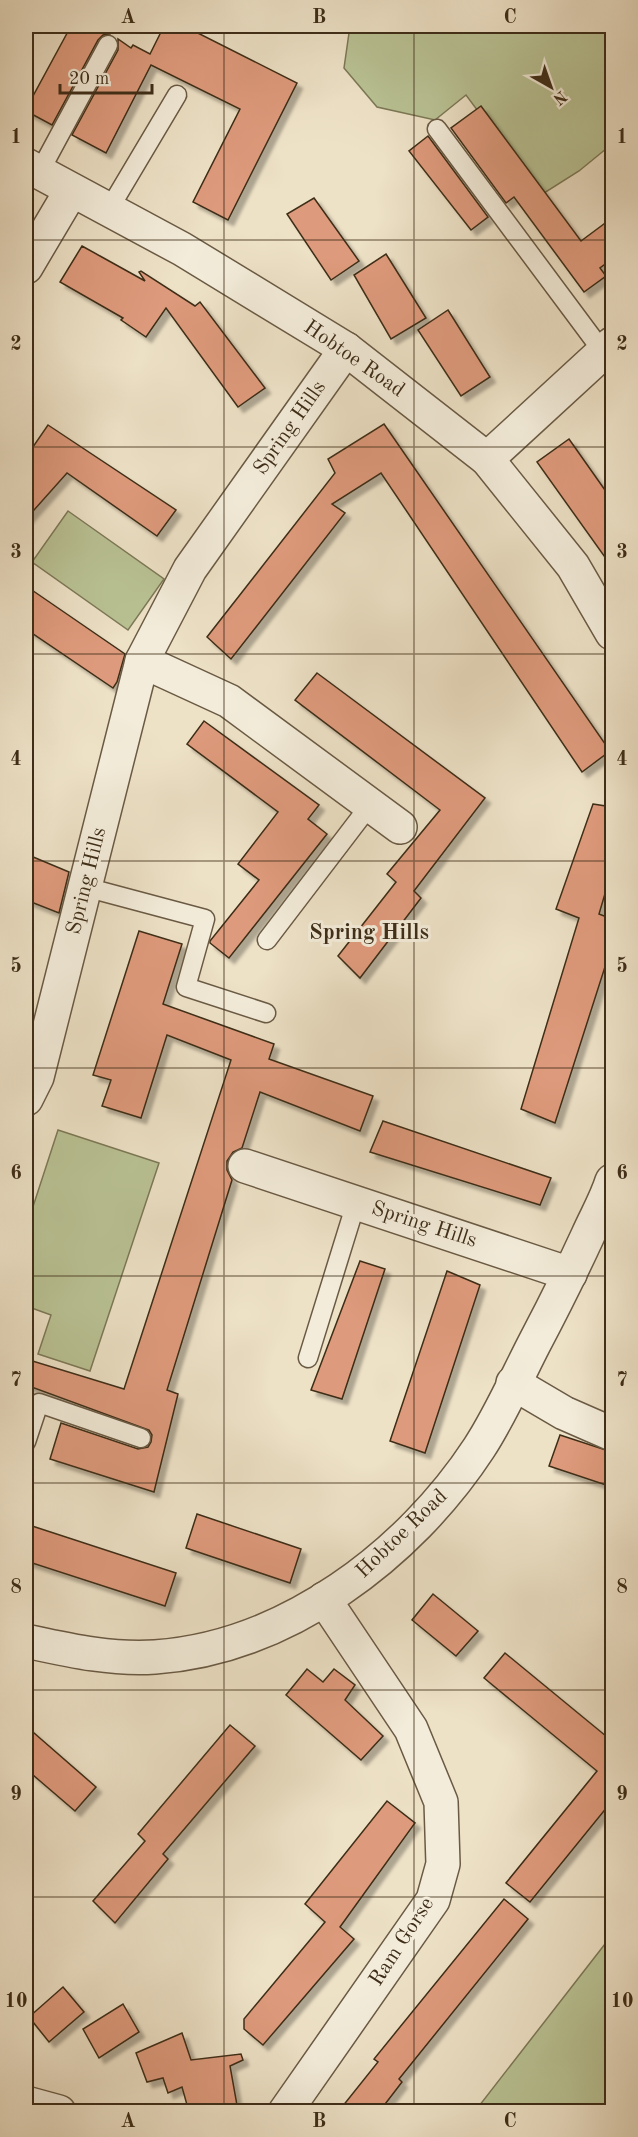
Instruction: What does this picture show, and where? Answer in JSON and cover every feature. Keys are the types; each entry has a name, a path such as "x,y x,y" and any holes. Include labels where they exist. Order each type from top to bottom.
{"street":[{"name":"Hobtoe Road","path":"32,169 182,249 346,349 487,459 573,566 612,633"},
{"path":"26,267 71,191"},
{"path":"487,459 608,348"},
{"name":"Spring Hills","path":"26,1099 37,1077 142,661 190,569 346,349"},
{"path":"142,661 230,701 400,827"},
{"name":"Spring Hills","path":"244,1166 570,1274"},
{"name":"Hobtoe Road","path":"26,1641 113,1657 154,1657 201,1651 259,1633 324,1599 359,1577 444,1498 480,1447 570,1274 612,1181"},
{"path":"513,1383 564,1413 612,1434"},
{"name":"Ram Gorse","path":"285,2112 433,1900 443,1864 441,1802 411,1729 324,1599"},
{"path":"26,2103 59,2112"}],"lane":[{"path":"32,169 108,45"},
{"path":"108,211 177,95"},
{"path":"438,129 608,348"},
{"path":"267,940 370,805"},
{"path":"85,887 205,919 186,987 266,1013"},
{"path":"308,1358 356,1203"},
{"path":"26,1442 39,1403 141,1438"}],"green space":[{"path":"350,26 612,26 612,144 579,171 541,195 466,95 435,120 377,107 344,68"},
{"path":"68,511 164,579 128,630 32,562"},
{"path":"58,1130 159,1163 90,1371 38,1354 51,1315 26,1306 26,1228"},
{"path":"612,1935 612,2111 478,2111 479,2106"}],"building":[{"path":"71,26 95,26 109,34 103,35 98,40 52,125 26,109"},
{"path":"164,26 184,26 297,83 228,220 193,202 240,109 151,65 106,153 72,135 118,50 118,39 131,48 133,45 150,54"},
{"path":"481,106 581,241 612,218 612,259 600,268 606,276 584,292 514,197 506,203 451,128"},
{"path":"428,136 488,217 471,230 409,151"},
{"path":"314,198 359,261 331,280 287,214"},
{"path":"82,246 145,281 139,272 141,271 195,306 200,302 265,388 238,407 166,308 146,337 121,320 123,318 60,282"},
{"path":"386,254 426,318 391,339 354,275"},
{"path":"448,310 490,377 461,396 418,330"},
{"path":"384,424 610,751 582,772 381,473 332,504 345,513 231,659 207,637 335,473 328,459"},
{"path":"48,425 176,510 157,536 67,473 26,519 26,457"},
{"path":"569,439 612,500 612,567 537,462"},
{"path":"26,586 125,654 113,688 26,629"},
{"path":"317,673 485,798 414,891 421,898 360,978 338,956 396,882 387,874 440,810 295,700"},
{"path":"204,721 319,805 308,819 327,834 229,958 210,941 259,880 238,864 278,812 187,744"},
{"path":"593,804 612,807 612,870 599,914 612,919 612,945 555,1123 521,1109 579,918 556,909"},
{"path":"26,854 69,872 59,913 26,900"},
{"path":"139,931 182,944 163,1004 274,1044 269,1059 373,1096 360,1131 260,1092 242,1148 233,1152 227,1161 227,1170 232,1180 167,1390 178,1394 154,1492 50,1459 61,1423 138,1449 148,1447 151,1442 152,1435 149,1430 26,1385 26,1359 124,1389 231,1060 167,1035 141,1118 102,1106 111,1080 93,1075"},
{"path":"383,1121 551,1178 540,1205 370,1152"},
{"path":"360,1261 385,1269 342,1399 311,1390"},
{"path":"447,1271 480,1285 425,1453 390,1441"},
{"path":"560,1435 612,1452 612,1487 549,1466"},
{"path":"197,1514 301,1549 290,1583 186,1548"},
{"path":"26,1524 176,1573 165,1606 26,1561"},
{"path":"433,1594 478,1631 456,1656 412,1620"},
{"path":"505,1653 612,1741 612,1801 530,1902 506,1883 597,1771 484,1678"},
{"path":"307,1669 323,1682 334,1669 355,1685 345,1700 383,1736 361,1760 286,1695"},
{"path":"230,1725 255,1746 163,1854 168,1859 115,1923 93,1901 145,1841 138,1834"},
{"path":"26,1726 96,1787 75,1811 26,1769"},
{"path":"387,1801 415,1823 340,1927 354,1939 263,2045 244,2029 244,2019 325,1922 305,1904"},
{"path":"504,1899 528,1919 399,2079 402,2082 379,2112 338,2112 378,2062 374,2059"},
{"path":"63,1987 84,2012 49,2042 29,2017"},
{"path":"123,2004 139,2032 99,2058 83,2029"},
{"path":"182,2033 191,2060 241,2054 243,2060 230,2066 237,2105 189,2112 182,2087 168,2093 163,2078 147,2082 136,2053"}],"district":[{"name":"Spring Hills","path":"369,933"}]}
